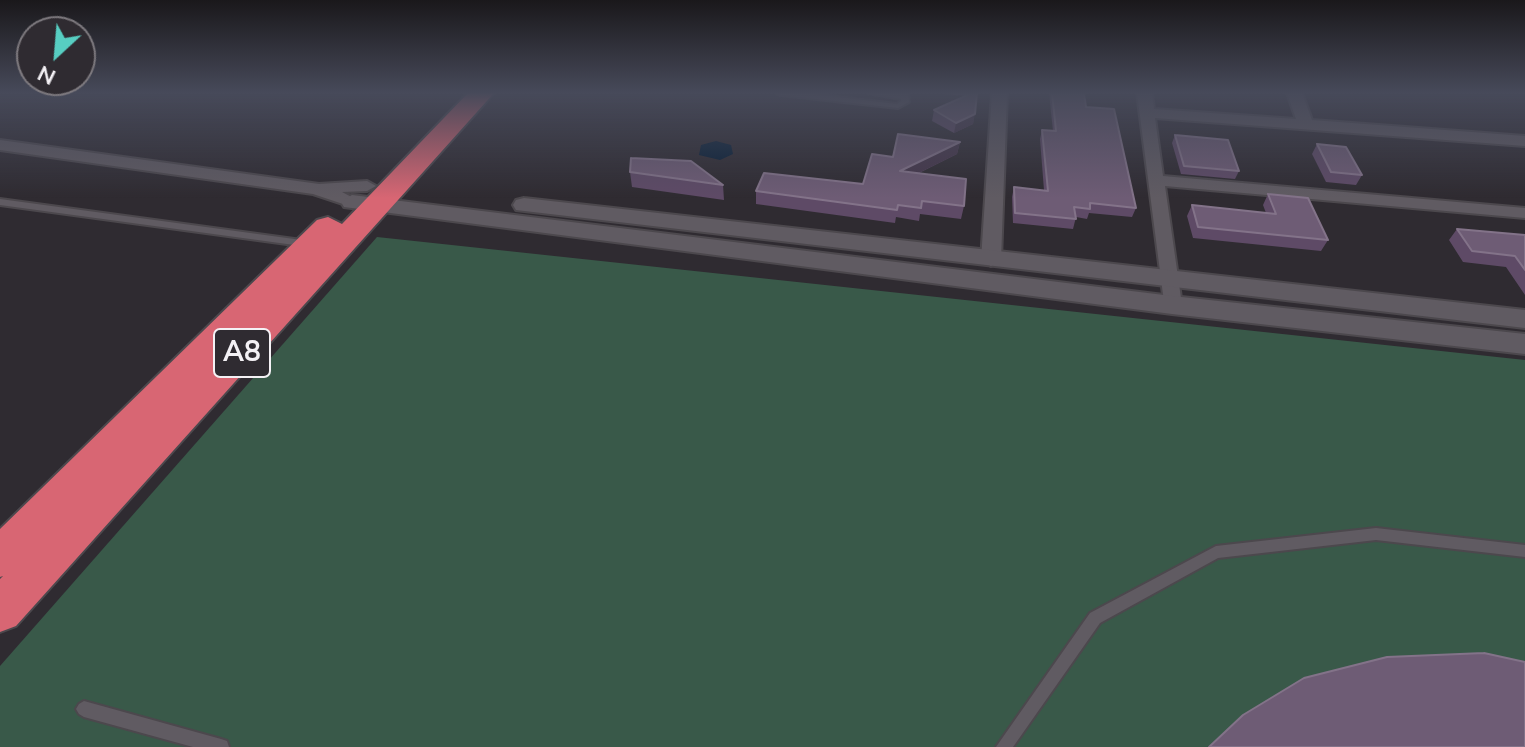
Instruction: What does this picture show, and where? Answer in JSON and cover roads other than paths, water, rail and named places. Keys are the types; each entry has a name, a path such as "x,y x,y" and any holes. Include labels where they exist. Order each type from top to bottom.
{"highway":[{"name":"A8","path":"0,611 373,196 425,128"},
{"name":"A8","path":"0,558 310,244 373,196 445,128"}],"street":[{"path":"991,260 998,128"},
{"path":"1150,128 1169,293"},
{"path":"1345,128 1525,141"},
{"path":"0,145 316,189 1169,293 1525,344"},
{"path":"1156,180 1525,213"},
{"path":"373,196 991,260 1169,293 1525,319"}],"lane":[{"path":"0,202 310,244"},
{"path":"1004,747 1095,618 1216,552 1376,534 1525,551"},
{"path":"84,709 221,747"}],"water":[{"path":"716,141 731,145 733,154 720,160 699,155 701,145"}]}
